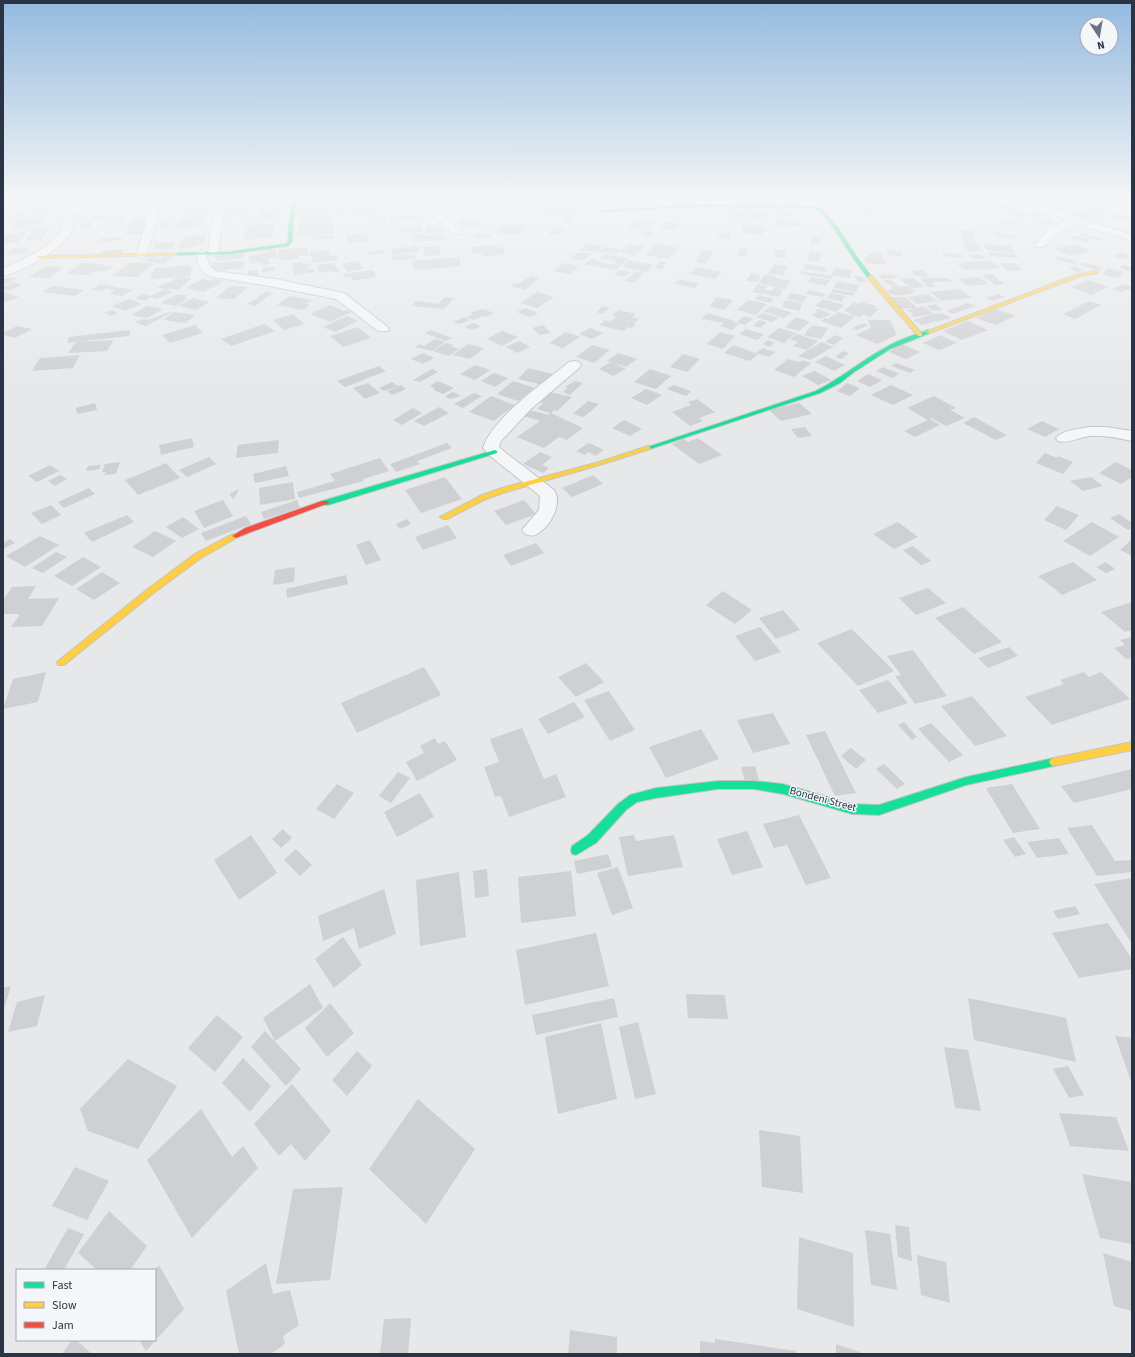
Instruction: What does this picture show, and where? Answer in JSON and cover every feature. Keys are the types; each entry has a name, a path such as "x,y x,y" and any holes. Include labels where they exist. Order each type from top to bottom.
{"street":[{"path":"3,273 31,260"},
{"path":"203,260 202,263 204,268 212,274 275,283 340,296 383,328"},
{"path":"858,260 885,296 920,335"},
{"path":"444,517 484,497 504,490 601,463 818,392 838,382 865,362 888,348 1080,275 1096,272"},
{"path":"530,530 545,515 549,506 548,494 495,452 490,446 495,435 516,414 574,365"},
{"path":"1064,438 1086,431 1109,432 1132,436"},
{"path":"61,663 152,590 198,556 248,530 313,507 495,452"},
{"name":"Bondeni Street","path":"576,850 592,839 622,807 634,798 656,793 718,785 754,785 783,789 852,809 879,810 966,781 1132,746"}],"building":[{"path":"144,260 169,260 163,264 143,261"},
{"path":"249,260 269,260 270,264 262,266 261,262 250,264"},
{"path":"312,260 335,260 313,263"},
{"path":"460,260 461,266 414,270 413,261"},
{"path":"589,260 596,260 599,261 597,262 613,265 617,262 610,260 626,260 616,270 585,264"},
{"path":"629,260 654,265 647,272 622,267"},
{"path":"696,260 708,260 706,264 695,262"},
{"path":"866,260 885,260 886,265 866,263"},
{"path":"1060,260 1076,261 1074,264"},
{"path":"245,261 244,268 211,271 212,263"},
{"path":"358,261 363,269 347,272 342,264"},
{"path":"660,261 667,263 662,269 655,268"},
{"path":"991,261 1001,268 976,270 966,262"},
{"path":"130,262 154,264 137,277 112,276"},
{"path":"302,262 303,264 310,263 311,266 308,267 308,269 314,268 314,272 294,275 292,263"},
{"path":"1084,262 1104,268 1099,271 1080,265"},
{"path":"81,263 113,266 106,271 93,271 88,275 66,274"},
{"path":"334,263 339,272 332,271 320,273 316,265"},
{"path":"564,263 579,266 570,274 554,271"},
{"path":"966,263 974,269 965,270 957,264"},
{"path":"1015,263 1023,270 1008,271 999,264"},
{"path":"774,264 788,266 783,276 768,273"},
{"path":"805,264 826,267 825,272 804,269"},
{"path":"191,265 190,268 193,267 190,276 150,279 155,268 165,267 164,269 168,267"},
{"path":"1123,265 1132,267 1132,272 1119,268"},
{"path":"46,266 64,267 48,278 29,277"},
{"path":"1075,266 1085,271 1078,272 1069,268"},
{"path":"263,267 275,267 274,271 261,272"},
{"path":"697,267 722,272 715,279 690,274"},
{"path":"834,268 852,271 850,278 832,275"},
{"path":"1108,268 1124,272 1118,278 1102,274"},
{"path":"258,270 258,276 248,277 248,271"},
{"path":"373,270 376,277 352,281 351,276 344,277 343,274"},
{"path":"620,270 631,272 624,277 614,275"},
{"path":"911,270 924,270 929,277 915,276"},
{"path":"635,271 644,273 634,283 625,281"},
{"path":"801,271 833,276 832,279 800,274"},
{"path":"751,273 761,275 757,282 746,281"},
{"path":"765,274 791,281 785,289 758,283"},
{"path":"992,274 1005,284 995,285 982,275"},
{"path":"879,275 894,275 897,278 882,279"},
{"path":"531,276 539,278 525,290 510,286 515,283 519,284"},
{"path":"853,276 862,276 868,282 859,282"},
{"path":"177,277 192,278 178,290 157,288 165,283 169,283"},
{"path":"811,277 830,280 826,286 807,282"},
{"path":"979,277 989,284 968,286 958,279"},
{"path":"16,278 9,283 3,284 3,279"},
{"path":"914,278 925,287 911,288 900,279"},
{"path":"920,278 948,278 952,282 932,282 936,287 928,287"},
{"path":"202,279 224,281 204,292 186,288"},
{"path":"679,279 699,284 694,288 674,284"},
{"path":"883,280 891,280 897,285 889,285"},
{"path":"1088,280 1108,287 1091,295 1071,287"},
{"path":"837,281 859,285 856,292 834,288"},
{"path":"14,282 22,285 8,291 3,289 3,287"},
{"path":"100,284 133,290 122,296 109,294 115,290 91,290"},
{"path":"757,284 767,286 764,290 772,291 774,288 783,289 779,297 752,292"},
{"path":"1125,284 1132,288 1122,292 1112,289"},
{"path":"897,285 899,287 906,286 917,291 913,291 915,293 893,295 887,291 893,289 891,286"},
{"path":"53,286 84,290 75,296 43,292"},
{"path":"230,286 248,287 234,299 216,298"},
{"path":"165,289 173,292 157,299 151,297 144,301 135,298 144,294 150,296"},
{"path":"833,289 855,293 853,296 830,292"},
{"path":"960,289 972,298 941,301 930,292"},
{"path":"809,290 826,294 823,297 806,294"},
{"path":"4,292 19,297 3,303"},
{"path":"266,292 273,293 255,306 247,304"},
{"path":"537,292 554,297 537,308 520,303"},
{"path":"791,293 807,296 804,302 787,299"},
{"path":"830,293 845,296 842,302 826,298"},
{"path":"177,294 187,296 184,298 188,298 176,306 161,303"},
{"path":"928,294 938,301 917,304 908,297"},
{"path":"998,294 1005,297 993,301 986,298"},
{"path":"759,295 774,299 770,303 755,299"},
{"path":"290,296 312,300 306,304 310,305 303,310 277,305"},
{"path":"445,297 454,298 444,309 412,306 416,301 438,304"},
{"path":"717,297 733,300 725,310 709,307"},
{"path":"888,297 906,297 917,308 899,309"},
{"path":"193,298 210,302 196,310 178,306"},
{"path":"129,299 142,304 125,311 112,306"},
{"path":"823,299 845,305 836,312 815,306"},
{"path":"748,300 767,304 756,315 737,310"},
{"path":"785,300 802,303 800,311 782,307"},
{"path":"1089,301 1101,305 1075,319 1063,314"},
{"path":"854,302 859,304 861,302 876,306 874,308 879,309 870,317 863,314 860,317 844,311"},
{"path":"968,303 976,306 953,314 946,311"},
{"path":"935,304 943,310 933,311 926,306"},
{"path":"330,305 344,311 346,310 352,312 330,322 310,314"},
{"path":"147,306 163,309 147,318 131,315"},
{"path":"603,306 610,308 602,314 596,312"},
{"path":"772,306 792,313 783,318 763,311"},
{"path":"923,306 934,314 942,313 951,318 922,325 913,320 933,314 914,317 910,315 914,314 905,310"},
{"path":"525,308 538,313 530,317 517,312"},
{"path":"994,308 1015,316 996,325 976,318"},
{"path":"483,309 494,313 474,320 466,317 473,314 469,313"},
{"path":"819,309 831,314 820,319 811,315 818,312 815,311"},
{"path":"112,310 118,313 111,316 104,313"},
{"path":"619,310 636,314 632,317 639,319 633,324 636,324 632,328 628,327 623,331 599,325 605,320 610,322 617,316 612,315"},
{"path":"172,312 146,326 134,322 144,319 148,320"},
{"path":"174,312 196,315 185,323 163,320"},
{"path":"838,312 855,317 841,328 821,321 825,318 828,319"},
{"path":"708,313 735,321 733,322 739,324 732,330 720,326 724,323 701,319"},
{"path":"763,313 779,318 772,322 756,317"},
{"path":"293,314 304,324 284,330 273,320"},
{"path":"347,316 358,321 335,332 323,327"},
{"path":"744,316 753,319 745,325 736,322"},
{"path":"464,317 470,320 459,324 453,322"},
{"path":"796,317 810,322 799,331 785,327"},
{"path":"759,320 767,322 760,328 753,326"},
{"path":"868,320 890,320 897,335 877,344 856,335 871,328"},
{"path":"968,321 988,330 962,340 943,331"},
{"path":"473,323 481,326 473,330 465,327"},
{"path":"864,323 868,326 857,330 852,328"},
{"path":"264,324 275,331 231,346 221,339"},
{"path":"195,325 203,333 170,343 162,335"},
{"path":"543,325 551,333 540,335 532,328"},
{"path":"812,325 828,328 821,339 804,335"},
{"path":"17,326 32,329 15,338 3,335 3,333"},
{"path":"358,327 371,338 343,347 330,336"},
{"path":"590,328 603,333 592,339 579,334"},
{"path":"779,328 796,333 784,343 767,337"},
{"path":"746,329 764,334 757,340 739,334"},
{"path":"130,330 129,336 67,343 69,337"},
{"path":"431,330 452,338 445,341 425,333"},
{"path":"502,331 518,337 502,346 487,339"},
{"path":"566,332 580,337 563,348 549,343"},
{"path":"720,332 735,336 723,349 707,344"},
{"path":"797,334 818,341 807,350 793,346 798,342 790,339"},
{"path":"835,335 843,338 834,345 825,342"},
{"path":"941,335 957,343 939,350 923,343"},
{"path":"435,339 445,342 432,351 415,347 420,344 424,346"},
{"path":"114,340 107,351 68,353 76,342"},
{"path":"768,340 775,343 769,347 763,344"},
{"path":"519,341 530,347 517,353 506,347"},
{"path":"822,342 833,347 810,360 798,356"},
{"path":"446,343 454,345 451,346 459,349 449,356 433,351"},
{"path":"468,344 484,348 470,359 453,355"},
{"path":"902,344 920,352 906,359 888,352"},
{"path":"592,345 610,350 594,363 576,357"},
{"path":"733,345 758,354 750,361 724,353"},
{"path":"763,348 775,352 769,357 756,353"},
{"path":"843,351 849,353 842,359 835,357"},
{"path":"423,353 434,358 423,364 411,359"},
{"path":"618,353 637,359 626,367 607,361"},
{"path":"683,354 700,359 687,372 670,367"},
{"path":"80,355 73,368 32,371 40,358"},
{"path":"826,356 845,365 834,371 815,362"},
{"path":"788,359 800,362 803,360 811,363 794,377 774,370"},
{"path":"611,362 626,369 613,376 599,369"},
{"path":"896,363 915,370 910,373 891,366"},
{"path":"475,365 490,370 475,380 460,374"},
{"path":"379,366 386,371 345,387 337,381"},
{"path":"883,367 899,374 892,378 876,371"},
{"path":"528,368 553,374 543,385 518,379"},
{"path":"432,369 438,372 420,382 413,380"},
{"path":"650,369 671,376 656,389 634,382"},
{"path":"815,371 831,380 818,385 802,376"},
{"path":"494,373 508,378 495,387 481,381"},
{"path":"868,374 882,380 870,387 857,381"},
{"path":"438,381 454,388 443,394 433,390 435,389 430,386"},
{"path":"513,381 535,388 518,401 497,394"},
{"path":"575,381 583,383 570,395 563,392 568,388 565,387"},
{"path":"392,382 398,386 384,391 379,388"},
{"path":"368,383 380,393 365,399 353,388"},
{"path":"847,383 860,388 850,396 837,391"},
{"path":"401,385 406,389 392,395 387,391"},
{"path":"673,385 691,391 686,396 667,389"},
{"path":"891,385 913,395 893,405 871,395"},
{"path":"646,389 662,395 647,405 631,398"},
{"path":"453,392 461,396 450,399 445,396"},
{"path":"549,392 572,397 557,411 554,410 551,413 583,428 567,440 559,437 544,448 517,437 540,421 524,416 530,410 548,415 550,413 537,409 543,403 538,402"},
{"path":"474,393 482,396 463,408 454,404"},
{"path":"491,396 515,405 494,421 469,412"},
{"path":"934,396 956,408 950,410 965,418 946,426 931,418 928,420 907,408"},
{"path":"697,399 715,412 699,418 703,421 690,426 672,412 691,405 688,402"},
{"path":"588,401 599,404 584,417 573,414"},
{"path":"95,403 97,410 77,414 76,408"},
{"path":"799,403 812,414 781,421 769,410"},
{"path":"439,407 449,413 424,426 414,421"},
{"path":"413,408 422,413 402,425 393,420"},
{"path":"974,417 1007,435 996,440 963,423"},
{"path":"930,419 940,425 915,437 904,431"},
{"path":"624,420 642,429 630,436 612,428"},
{"path":"1042,421 1059,429 1045,437 1027,429"},
{"path":"805,427 812,436 798,438 791,429"},
{"path":"192,438 194,447 161,455 159,445"},
{"path":"698,438 722,455 699,464 672,444 684,439 688,442"},
{"path":"279,440 278,453 236,458 238,445"},
{"path":"447,443 452,448 417,461 420,464 396,472 390,464"},
{"path":"589,443 604,450 595,456 589,452 585,455 576,451"},
{"path":"540,452 552,457 542,465 549,468 543,473 523,464"},
{"path":"1045,453 1073,462 1063,474 1036,463"},
{"path":"209,457 216,464 187,477 179,470"},
{"path":"380,458 389,471 363,479 364,481 299,498 297,492 335,481 330,474"},
{"path":"120,462 116,474 104,475 106,472 102,472 105,464"},
{"path":"1116,462 1132,470 1132,477 1121,484 1099,473"},
{"path":"166,463 180,478 138,495 125,480"},
{"path":"50,465 59,471 37,482 28,476"},
{"path":"101,465 99,469 86,471 88,466"},
{"path":"286,466 289,476 255,483 253,474"},
{"path":"60,475 67,479 55,486 48,481"},
{"path":"593,475 603,484 572,497 562,488"},
{"path":"445,477 462,499 421,513 405,490"},
{"path":"1091,477 1103,486 1083,491 1070,481"},
{"path":"293,482 295,499 260,505 259,488"},
{"path":"89,488 95,494 64,508 58,502"},
{"path":"239,489 234,499 229,494"},
{"path":"223,500 233,516 204,528 194,511"},
{"path":"297,500 300,508 264,519 261,512"},
{"path":"524,500 536,514 506,525 494,511"},
{"path":"51,505 61,515 42,524 31,513"},
{"path":"1057,506 1079,515 1066,530 1044,520"},
{"path":"1119,514 1132,523 1132,528 1128,530 1110,518"},
{"path":"127,515 134,522 92,542 84,533"},
{"path":"246,516 251,524 206,541 201,533"},
{"path":"183,517 199,529 182,538 166,527"},
{"path":"407,519 411,524 400,529 396,524"},
{"path":"898,522 918,537 894,549 873,534"},
{"path":"1092,522 1119,537 1090,556 1063,541"},
{"path":"448,525 457,538 423,550 415,537"},
{"path":"155,531 176,541 153,557 132,547"},
{"path":"40,536 59,545 25,567 6,556"},
{"path":"10,539 15,543 3,549 3,543"},
{"path":"1132,539 1132,556 1120,550"},
{"path":"370,540 381,560 366,565 356,545"},
{"path":"536,543 544,553 511,566 503,555"},
{"path":"913,546 931,561 921,565 903,550"},
{"path":"56,552 67,557 43,573 32,568"},
{"path":"83,557 101,567 72,586 54,576"},
{"path":"1073,562 1097,580 1062,595 1038,576"},
{"path":"1106,562 1115,569 1106,573 1096,567"},
{"path":"295,567 294,582 273,585 275,570"},
{"path":"102,572 120,583 94,600 76,589"},
{"path":"346,575 348,584 287,598 286,589"},
{"path":"36,586 28,599 59,598 42,626 11,627 20,614 3,614 3,600 12,587"},
{"path":"928,588 946,603 916,615 899,598"},
{"path":"723,591 752,610 735,624 706,605"},
{"path":"1132,602 1132,630 1125,632 1101,612"},
{"path":"963,607 1002,642 974,654 935,618"},
{"path":"783,610 800,630 776,639 759,618"},
{"path":"760,627 781,652 755,661 735,636"},
{"path":"852,629 894,671 858,686 817,643"},
{"path":"1132,637 1132,658 1126,659 1114,648 1125,645 1120,640"},
{"path":"1009,647 1018,656 988,668 978,658"},
{"path":"913,650 947,696 915,704 895,676 901,675 887,656"},
{"path":"586,663 604,682 576,697 558,677"},
{"path":"424,667 441,695 357,733 341,703"},
{"path":"46,672 38,702 3,709 13,679"},
{"path":"1084,672 1089,677 1101,672 1130,699 1052,725 1025,697 1064,684 1060,680"},
{"path":"888,680 908,703 878,713 859,690"},
{"path":"609,691 635,730 610,741 584,700"},
{"path":"972,696 1007,736 975,746 941,706"},
{"path":"574,702 585,717 548,734 538,719"},
{"path":"773,713 790,744 753,753 737,720"},
{"path":"904,722 917,737 912,740 898,725"},
{"path":"931,723 963,755 949,762 918,729"},
{"path":"522,728 544,779 556,774 566,797 509,817 501,796 495,797 484,767 499,762 490,739"},
{"path":"701,729 719,759 666,778 649,747"},
{"path":"825,731 856,793 835,796 806,735"},
{"path":"435,738 438,744 445,741 457,760 417,781 406,762 424,753 420,746"},
{"path":"851,748 866,760 856,769 841,756"},
{"path":"884,764 905,784 897,789 876,769"},
{"path":"755,766 759,780 745,781 741,767"},
{"path":"1132,769 1132,789 1074,803 1061,786"},
{"path":"398,772 410,778 391,803 379,796"},
{"path":"337,784 354,793 334,819 316,809"},
{"path":"1012,784 1040,829 1013,833 986,788"},
{"path":"420,793 434,817 397,837 384,812"},
{"path":"799,815 831,878 806,885 787,845 774,848 763,824"},
{"path":"1092,825 1115,861 1132,860 1132,872 1097,876 1067,828"},
{"path":"283,829 292,838 281,848 272,839"},
{"path":"747,831 763,867 732,875 717,839"},
{"path":"251,835 277,873 239,900 214,860"},
{"path":"634,835 636,841 674,835 683,867 628,876 619,837"},
{"path":"1014,837 1026,854 1015,857 1003,840"},
{"path":"1059,838 1069,854 1037,858 1027,842"},
{"path":"296,849 312,865 300,876 284,860"},
{"path":"608,854 612,867 577,874 574,861"},
{"path":"618,867 633,908 612,915 597,873"},
{"path":"487,869 489,896 475,898 473,871"},
{"path":"571,871 576,916 521,923 518,877"},
{"path":"459,872 466,937 420,946 416,880"},
{"path":"1132,878 1132,944 1094,884"},
{"path":"384,889 396,934 359,949 354,928 323,941 318,916"},
{"path":"1075,906 1080,914 1058,919 1053,911"},
{"path":"1108,923 1132,959 1132,969 1079,978 1052,933"},
{"path":"596,933 609,986 525,1005 516,950"},
{"path":"343,937 362,965 334,988 315,959"},
{"path":"310,984 323,1008 275,1041 263,1018"},
{"path":"11,986 3,1012 3,988"},
{"path":"686,994 725,995 728,1019 688,1018"},
{"path":"45,995 37,1026 8,1032 17,1002"},
{"path":"614,998 618,1017 536,1035 532,1015"},
{"path":"968,998 1066,1018 1076,1062 974,1040"},
{"path":"330,1003 354,1033 327,1057 305,1028"},
{"path":"217,1015 243,1037 215,1072 188,1048"},
{"path":"638,1022 656,1094 635,1099 619,1027"},
{"path":"601,1023 617,1099 558,1114 545,1037"},
{"path":"265,1031 301,1069 286,1086 251,1047"},
{"path":"1115,1036 1132,1038 1132,1084"},
{"path":"944,1047 968,1050 981,1111 955,1108"},
{"path":"357,1051 372,1066 347,1096 332,1080"},
{"path":"243,1058 271,1086 250,1112 222,1083"},
{"path":"128,1059 177,1086 138,1149 88,1131 80,1109"},
{"path":"1068,1066 1084,1095 1069,1098 1053,1069"},
{"path":"292,1084 331,1131 305,1161 291,1144 279,1156 254,1124"},
{"path":"418,1099 475,1149 426,1224 369,1169"},
{"path":"201,1109 232,1157 243,1146 258,1168 192,1238 147,1160"},
{"path":"1059,1113 1116,1117 1129,1151 1070,1146"},
{"path":"759,1130 800,1136 803,1193 762,1187"},
{"path":"75,1167 109,1181 87,1220 52,1206"},
{"path":"1082,1174 1132,1182 1132,1244 1100,1238"},
{"path":"343,1187 330,1280 276,1284 293,1189"},
{"path":"109,1211 147,1246 131,1269 96,1269 78,1253"},
{"path":"895,1225 909,1227 912,1261 898,1257"},
{"path":"68,1228 84,1234 65,1269 45,1269"},
{"path":"865,1230 890,1234 897,1290 871,1285"},
{"path":"799,1237 853,1253 854,1327 797,1309"},
{"path":"1103,1253 1132,1262 1132,1311 1114,1306"},
{"path":"917,1255 946,1262 950,1303 921,1295"},
{"path":"266,1263 273,1294 290,1290 299,1325 283,1336 285,1344 271,1354 239,1354 226,1291"},
{"path":"159,1265 184,1309 156,1340 156,1269"},
{"path":"411,1318 408,1354 380,1354 384,1319"},
{"path":"570,1330 617,1337 617,1354 568,1354"},
{"path":"715,1339 796,1351 796,1354 700,1354 700,1341 715,1343"},
{"path":"71,1341 77,1341 92,1354 62,1354"},
{"path":"140,1341 155,1341 146,1351"},
{"path":"836,1344 865,1354 836,1354"}],"traffic: fast":[{"path":"857,260 870,277"},
{"path":"648,448 818,392 838,382 852,371 888,348 928,332"},
{"path":"325,503 495,452"},
{"path":"576,850 592,839 622,807 634,798 656,793 718,785 754,785 783,789 852,809 879,810 966,781 1054,762"}],"traffic: slow":[{"path":"928,332 1080,275 1096,272"},
{"path":"870,277 920,335"},
{"path":"444,517 484,497 504,490 601,463 648,448"},
{"path":"61,663 152,590 198,556 236,536"},
{"path":"1054,762 1132,746"}],"traffic: jam":[{"path":"236,536 248,530 325,503"}]}
